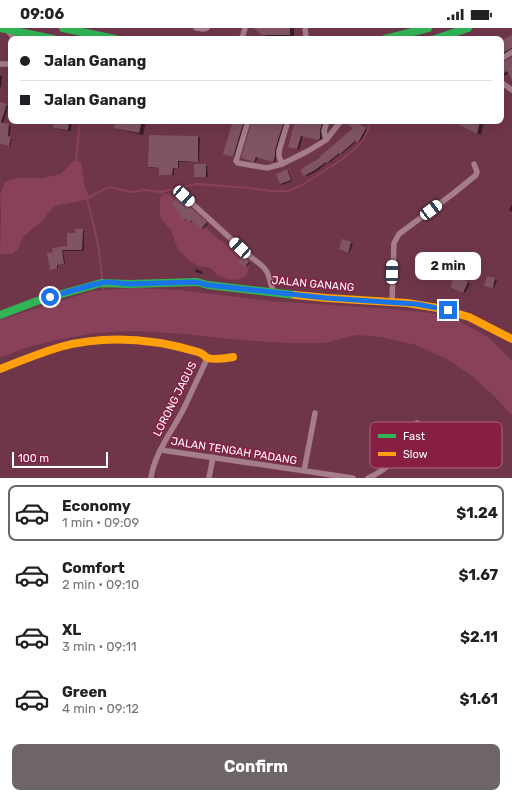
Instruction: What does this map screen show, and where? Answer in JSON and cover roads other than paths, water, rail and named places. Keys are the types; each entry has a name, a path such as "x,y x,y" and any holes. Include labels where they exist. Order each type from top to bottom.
{"main road":[{"path":"63,28 102,36"},
{"path":"397,36 428,28"},
{"path":"444,36 468,28"},
{"path":"3,29 38,36"},
{"name":"JALAN GANANG","path":"0,314 37,301 103,283 130,284 196,282 208,285 326,298 416,304 440,308 472,318 512,339"},
{"path":"0,369 69,345 81,342 108,340 159,343 191,350 203,354 206,357 226,359 233,357"}],"street":[{"path":"196,28 205,29"},
{"path":"3,29 11,36"},
{"path":"247,124 236,161 238,163 267,168 282,164 326,140 339,124"},
{"path":"282,164 279,151 287,124"},
{"path":"326,124 324,131 326,140"},
{"path":"392,302 394,243 399,234 476,175 477,172 474,164"},
{"path":"184,196 252,258 264,267 268,272 273,292"},
{"name":"LORONG JAGUS","path":"161,450 185,406 206,361 206,357"},
{"path":"304,471 315,413"},
{"name":"JALAN TENGAH PADANG","path":"151,478 152,470 161,450 304,471 332,477 353,478"},
{"path":"209,478 213,457"},
{"path":"372,477 385,468"}],"waterway":[{"path":"76,161 80,124"},
{"path":"160,192 197,184 270,191 288,191 302,185 341,160 356,148 364,138 369,127 368,124"},
{"path":"89,197 109,187 132,192 145,190 160,192 165,195"},
{"path":"87,199 99,249 102,280"},
{"path":"103,284 103,290"}]}
